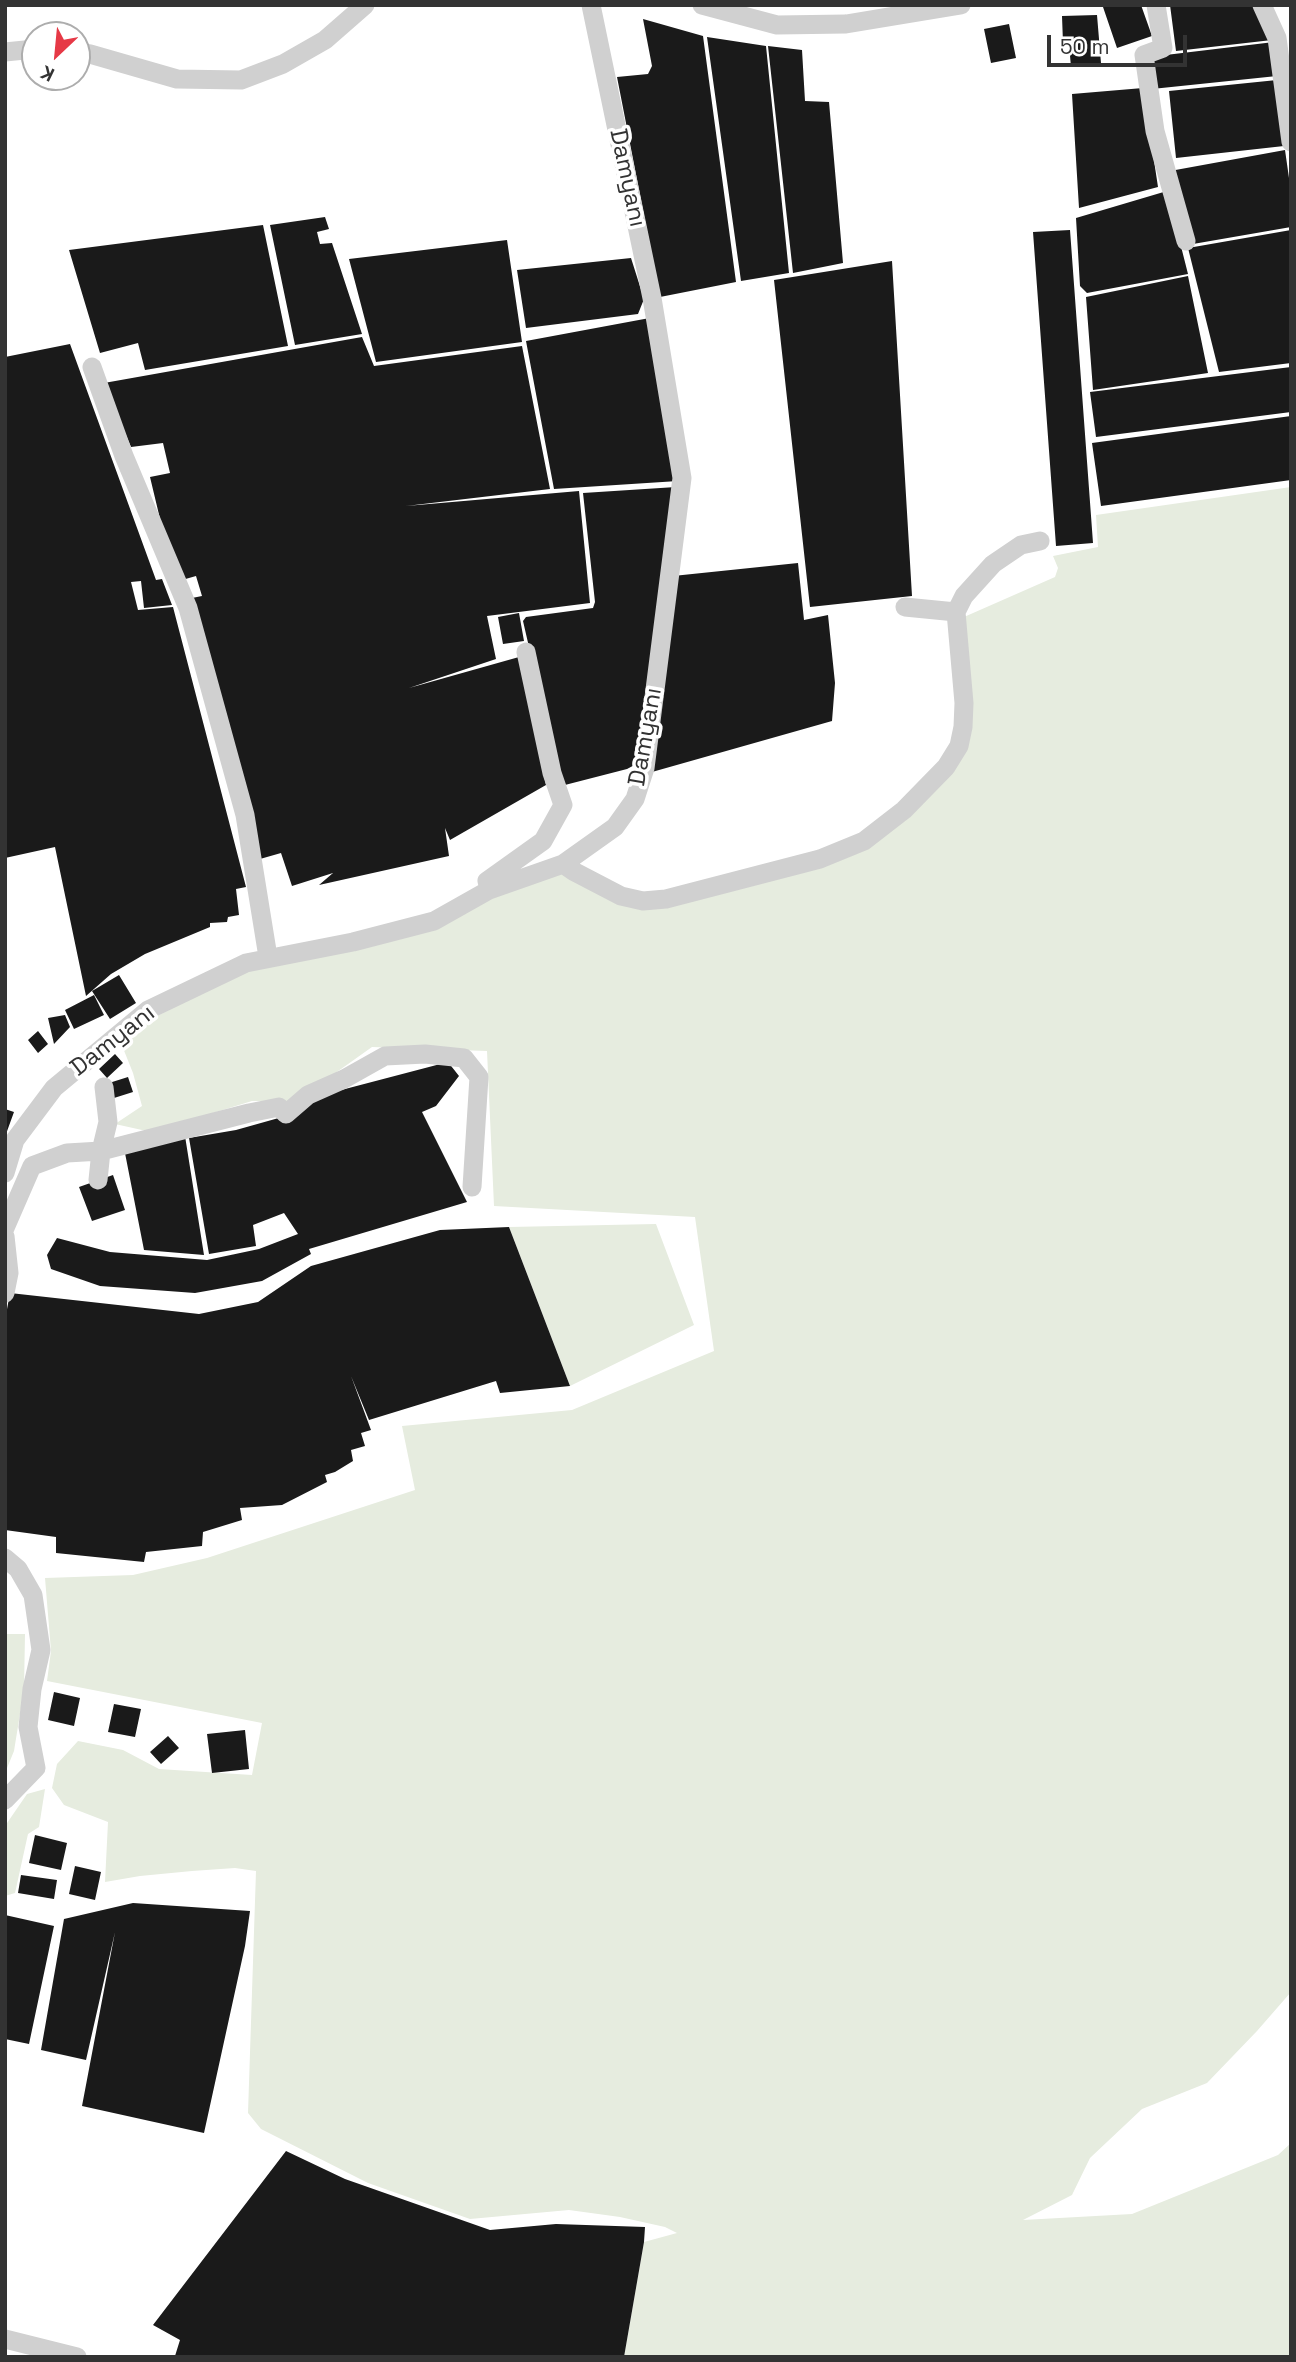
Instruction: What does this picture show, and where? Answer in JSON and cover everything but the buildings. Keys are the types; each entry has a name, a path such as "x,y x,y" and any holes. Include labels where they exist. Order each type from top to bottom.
{"street":[{"name":"Damyanı","path":"5,1173 15,1139 54,1087 148,1010 246,963 353,942 434,921 489,890 563,864 615,827 635,799 645,768 682,478 652,298 591,5"},
{"path":"702,5 777,25 846,24 961,5"},
{"path":"1156,5 1163,48 1144,55 1155,131 1186,241"},
{"path":"1262,5 1278,38 1291,142"},
{"path":"91,56 177,79 241,80 283,64 325,40 365,7"},
{"path":"92,367 124,456 188,608 244,815 268,957"},
{"path":"563,864 573,872 621,896 643,901 666,899 820,859 864,841 904,810 946,766 959,746 964,703 956,612 964,596 993,564 1021,545 1040,541"},
{"path":"905,607 956,612"},
{"path":"489,890 486,881 543,841 563,805 552,773 526,652"},
{"path":"5,1228 32,1166 67,1153 101,1151 249,1113 279,1107 286,1114 308,1095 385,1056 425,1054 464,1058 479,1076 472,1187"},
{"path":"98,1180 108,1122 103,1087"},
{"path":"5,1236 9,1273 5,1293"},
{"path":"5,1558 18,1569 33,1595 41,1650 32,1689 28,1727 36,1768 5,1800"},
{"path":"5,2339 77,2357"}],"shaded area":[{"path":"1291,487 1291,1992 1207,2083 1142,2109 1090,2158 1072,2195 1023,2220 1132,2214 1278,2155 1291,2143 1291,2357 624,2357 644,2242 677,2233 665,2227 620,2217 569,2210 470,2219 368,2183 261,2129 248,2113 256,1871 235,1868 192,1871 105,1882 108,1822 64,1805 52,1788 57,1764 78,1741 123,1750 159,1769 252,1775 262,1723 47,1681 51,1651 45,1578 133,1575 207,1558 415,1490 402,1426 572,1410 714,1351 695,1217 494,1206 487,1051 372,1047 296,1101 252,1101 151,1132 115,1124 142,1106 123,1048 126,1039 142,1024 248,968 486,898 561,872 620,901 821,863 950,769 964,617 1055,577 1058,568 1053,556 1098,547 1096,515"},
{"path":"656,1224 694,1325 570,1386 509,1227"},
{"path":"5,1634 25,1634 24,1689 14,1751 5,1773"},
{"path":"45,1789 39,1827 28,1834 15,1893 5,1896 5,1826 27,1794"}]}
